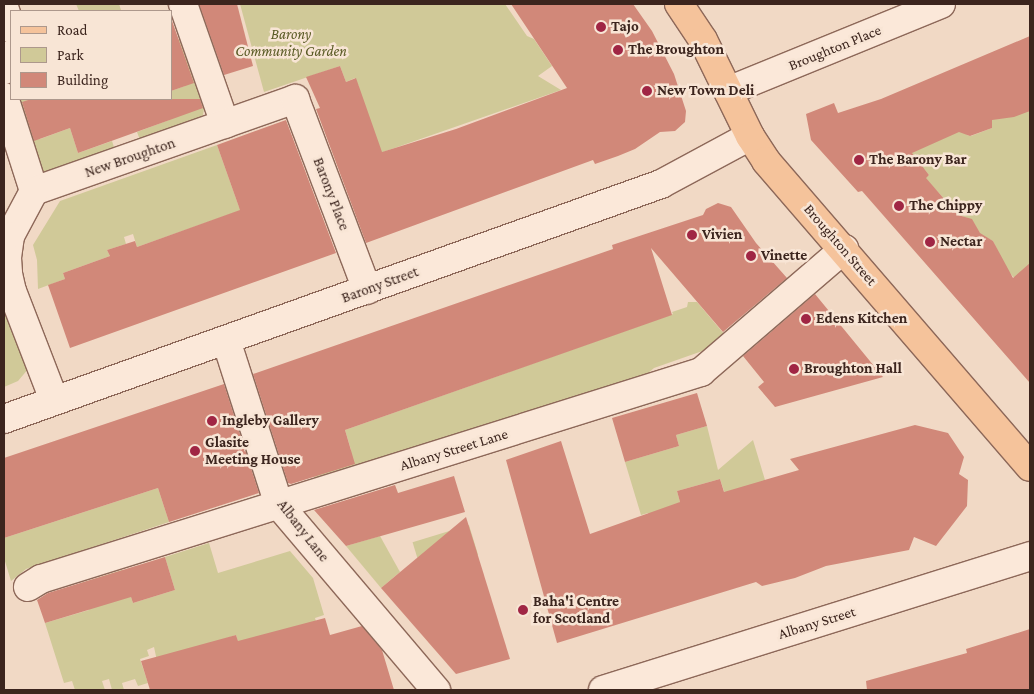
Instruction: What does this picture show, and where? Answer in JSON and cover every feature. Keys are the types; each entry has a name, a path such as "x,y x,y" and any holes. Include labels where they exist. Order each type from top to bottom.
{"main road":[{"name":"Broughton Street","path":"679,4 703,40 750,136 766,162 844,249 1030,467"}],"street":[{"path":"183,4 225,124"},
{"name":"Broughton Place","path":"728,91 941,4"},
{"path":"4,7 10,25"},
{"path":"4,70 10,57"},
{"path":"4,97 34,191 10,236 7,258 8,274 12,291 54,400"},
{"name":"New Broughton","path":"34,191 295,99"},
{"name":"Barony Place","path":"295,99 367,290"},
{"name":"Barony Street","path":"4,419 661,184 750,136"},
{"name":"Albany Street Lane","path":"28,587 41,579 701,372 844,249"},
{"name":"Albany Lane","path":"226,340 279,505 436,690"},
{"name":"Albany Street","path":"603,690 1030,556"}],"green space":[{"path":"76,4 119,4 121,10 79,10"},
{"name":"Barony Community Garden","path":"240,4 505,4 527,36 534,39 552,66 538,76 561,90 343,166 359,87 355,78 346,82 340,66 264,92"},
{"path":"180,39 204,109 203,115 199,119 140,140 137,132 169,120 161,100 172,100 172,91 185,86 172,42"},
{"path":"18,100 28,100 26,101 40,139 70,128 78,153 112,141 115,150 38,177"},
{"path":"1030,101 1030,291 1028,293 1007,270 993,241 980,234 972,220 959,215 925,178 929,175 925,170 913,163 910,142 965,129 967,135 971,136 992,128 990,118"},
{"path":"217,145 239,207 246,213 239,211 137,247 133,234 124,237 126,244 107,250 110,256 63,273 65,279 38,289 37,260 33,245 60,201"},
{"path":"4,297 29,368 18,381 4,387"},
{"path":"688,302 697,302 725,335 711,348 654,368 647,374 315,478 304,444 351,450 345,430 673,314 672,312 687,307"},
{"path":"707,426 718,470 753,440 768,490 728,503 720,479 677,491 680,502 652,527 648,513 641,515 625,462 679,446 676,435"},
{"path":"158,488 169,522 26,569 11,581 4,558 4,538"},
{"path":"469,525 478,555 422,572 413,542"},
{"path":"380,536 400,572 381,588 346,546"},
{"path":"209,543 218,573 290,551 313,578 324,615 315,618 320,635 242,654 236,635 157,661 154,647 147,650 149,656 140,659 148,683 138,686 135,679 122,683 124,690 112,690 109,679 102,681 105,690 75,690 72,681 64,683 45,623 89,610 81,583 122,570 133,603 175,590 165,557"}],"building":[{"path":"199,4 237,4 253,66 224,75"},
{"path":"511,4 633,4 652,31 674,74 686,111 685,122 675,131 660,132 635,149 618,156 595,164 593,160 366,243 316,109 320,108 306,77 340,66 346,82 356,78 382,152 456,129 567,88"},
{"path":"172,21 194,83 172,91"},
{"path":"1030,36 1030,111 1014,117 992,120 992,128 970,136 959,132 912,153 929,175 926,178 958,215 972,219 980,233 993,241 1013,278 1030,263 1030,383 862,191 858,192 811,140 806,114 834,103 838,113 881,99"},
{"path":"200,99 203,108 78,153 70,128 34,141 22,102 28,100"},
{"path":"286,120 336,253 70,348 48,285 65,279 63,273 110,256 107,250 135,241 137,247 240,210 217,145"},
{"path":"718,203 731,207 756,243 787,278 723,332 651,248 672,315 345,430 355,464 291,484 288,483 253,374 613,249 612,245 703,215 706,209"},
{"name":"Broughton Hall","path":"815,294 883,377 775,407 758,387 764,382 743,356"},
{"path":"224,384 259,493 169,522 158,488 4,538 4,458"},
{"path":"697,393 707,426 676,435 679,446 625,462 612,418"},
{"path":"915,425 948,433 964,457 959,474 968,480 967,506 936,546 914,537 909,550 826,566 795,578 762,586 756,582 557,643 506,460 561,441 590,534 680,502 677,491 720,479 724,492 799,470 790,459"},
{"path":"454,476 465,512 346,546 314,510 395,485 398,493"},
{"path":"466,517 510,659 456,674 381,588"},
{"path":"165,557 175,590 133,603 131,597 45,623 37,600 48,593"},
{"path":"325,618 330,635 362,626 382,650 394,690 150,690 141,661 236,635 238,641"},
{"path":"1030,629 1030,690 867,690 866,681 967,653 966,649"}],"place":[{"name":"Tajo","path":"601,27"},
{"name":"The Broughton","path":"618,50"},
{"name":"New Town Deli","path":"647,91"},
{"name":"The Barony Bar","path":"859,160"},
{"name":"The Chippy","path":"899,206"},
{"name":"Vivien","path":"692,235"},
{"name":"Nectar","path":"930,242"},
{"name":"Vinette","path":"751,256"},
{"name":"Edens Kitchen","path":"806,319"},
{"name":"Broughton Hall","path":"794,369"},
{"name":"Ingleby Gallery","path":"212,421"},
{"name":"Glasite Meeting House","path":"195,451"},
{"name":"Baha'i Centre for Scotland","path":"523,610"}]}
